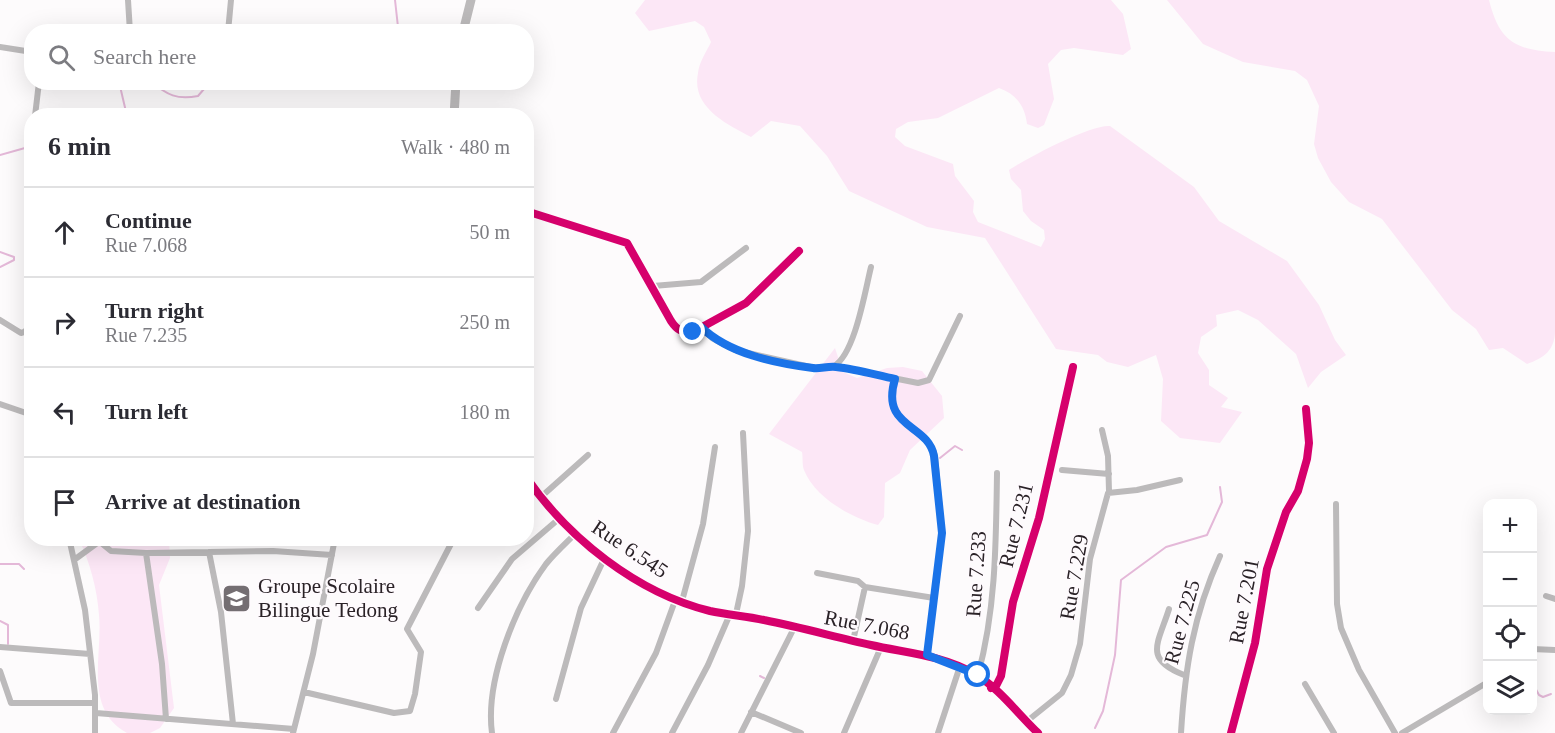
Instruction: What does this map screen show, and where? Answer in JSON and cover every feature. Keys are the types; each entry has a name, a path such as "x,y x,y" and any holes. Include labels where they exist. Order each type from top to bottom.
{"street":[{"path":"128,0 130,24"},
{"path":"229,24 231,0"},
{"path":"465,24 471,0"},
{"path":"0,47 24,51"},
{"path":"36,108 38,90"},
{"path":"454,108 456,90"},
{"path":"534,214 627,243 675,327 686,332 701,327 746,303 799,251"},
{"path":"653,286 701,282 746,248"},
{"path":"833,366 842,359 851,342 871,267"},
{"path":"701,327 712,338 735,350 815,368 833,366 918,383 929,380 960,316"},
{"path":"0,320 21,333 24,332"},
{"name":"Rue 7.231","path":"991,688 996,686 1001,676 1013,602 1039,518 1073,367"},
{"path":"895,379 891,394 894,408 905,423 932,448 934,456 942,533 927,655"},
{"path":"0,404 24,412"},
{"name":"Rue 7.201","path":"1231,733 1255,643 1267,570 1286,512 1298,491 1307,459 1309,443 1306,409"},
{"name":"Rue 7.229","path":"1026,722 1062,693 1071,675 1080,644 1089,562 1109,491 1108,456 1102,430"},
{"path":"672,733 733,614 742,586 748,531 743,433"},
{"path":"613,733 656,653 679,599 704,524 715,447"},
{"path":"542,496 588,455"},
{"path":"1062,470 1109,474"},
{"name":"Rue 7.233","path":"978,675 988,628 997,562 997,473"},
{"path":"1109,491 1137,490 1180,480"},
{"name":"Rue 6.545","path":"534,486 575,534 604,559 630,576 710,611 733,614"},
{"path":"1336,504 1337,604 1341,628 1359,670 1395,733"},
{"path":"534,540 561,517"},
{"path":"492,733 493,679 500,657 537,579 547,564 575,534"},
{"path":"71,546 85,610 96,713 95,733"},
{"path":"74,560 95,546"},
{"path":"106,546 111,551 146,553 273,551 332,555"},
{"path":"96,713 293,731 304,692 334,546"},
{"path":"304,692 394,712 410,711 416,694 421,652 407,629 450,546"},
{"path":"477,608 512,559 527,546"},
{"path":"209,552 221,612 233,724"},
{"path":"146,553 162,664 166,719"},
{"name":"Rue 7.225","path":"1181,733 1184,675 1190,643 1221,556"},
{"path":"556,699 581,608 604,559"},
{"path":"817,573 858,582 865,587 934,598"},
{"path":"854,641 865,587"},
{"path":"1546,596 1555,599"},
{"path":"1169,609 1157,647 1158,660 1164,668 1184,675"},
{"name":"Rue 7.068","path":"733,614 927,655 960,666 978,675 1038,733"},
{"path":"741,733 794,628"},
{"path":"0,647 90,654"},
{"path":"844,733 881,647"},
{"path":"1537,649 1555,650"},
{"path":"938,733 960,666"},
{"path":"0,671 11,703 95,704"},
{"path":"1305,684 1334,733"},
{"path":"1402,733 1483,685"},
{"path":"751,712 801,733"}],"shaded area":[{"path":"645,0 1111,0 1123,14 1131,49 1123,55 1074,48 1061,50 1048,64 1054,99 1044,125 1038,128 1027,124 1019,102 999,88 938,118 908,122 896,129 895,137 905,146 953,164 955,176 974,201 973,212 978,222 1041,247 1045,239 1044,230 1031,221 1023,211 1021,190 1011,179 1009,170 1074,136 1110,126 1194,187 1219,221 1287,261 1319,305 1335,340 1346,355 1321,372 1308,388 1296,354 1258,320 1238,310 1216,315 1217,326 1201,337 1198,353 1209,370 1209,385 1228,398 1221,407 1242,412 1220,443 1180,438 1161,421 1163,379 1156,355 1128,367 1107,362 1098,355 1056,349 985,238 927,227 849,191 827,156 800,126 771,121 751,137 721,120 705,105 697,85 700,65 711,42 704,27 695,21 649,31 635,13"},
{"path":"1167,0 1489,0 1498,25 1510,40 1529,49 1555,52 1555,331 1551,348 1539,359 1527,364 1503,348 1489,350 1476,329 1452,310 1382,219 1349,202 1331,182 1318,158 1314,144 1319,106 1307,80 1295,71 1243,62 1203,44"},
{"path":"835,348 843,372 857,378 887,368 903,367 922,371 942,396 944,418 910,450 900,473 885,483 884,517 878,525 846,512 825,498 809,480 804,470 802,452 769,434"},
{"path":"82,546 169,546 170,558 159,585 174,708 160,728 150,733 127,733 113,723 105,710 98,680 100,631 97,595 90,566"}],"waterway":[{"path":"395,0 398,24"},
{"path":"121,90 125,108"},
{"path":"163,90 178,97 198,96 203,90"},
{"path":"0,155 24,148"},
{"path":"0,252 14,257 14,260 0,267"},
{"path":"940,458 955,446 962,450"},
{"path":"1095,728 1103,711 1115,655 1121,580 1166,547 1207,535 1222,502 1220,487"},
{"path":"0,564 19,564 24,569"},
{"path":"0,621 8,625 8,644"},
{"path":"760,676 764,678"},
{"path":"1537,691 1543,697 1551,694"}],"cycle path":[{"path":"534,214 627,243 671,321 678,329 686,332 693,332 746,303 799,251"},
{"path":"991,688 996,686 1001,676 1013,602 1039,518 1073,367"},
{"path":"1231,733 1255,643 1267,569 1286,512 1298,491 1307,459 1309,443 1306,409"},
{"path":"534,488 562,521 583,541 606,560 656,591 683,603 710,611 751,617 924,655 950,663 975,674 992,686 1038,733"}],"place":[{"name":"Groupe Scolaire Bilingue Tedong","path":"237,598"}],"route":[{"path":"693,332 701,327 712,338 735,350 786,362 815,368 833,366 895,379 891,394 894,408 905,423 932,448 934,456 942,533 927,655 960,666 978,675"}]}
